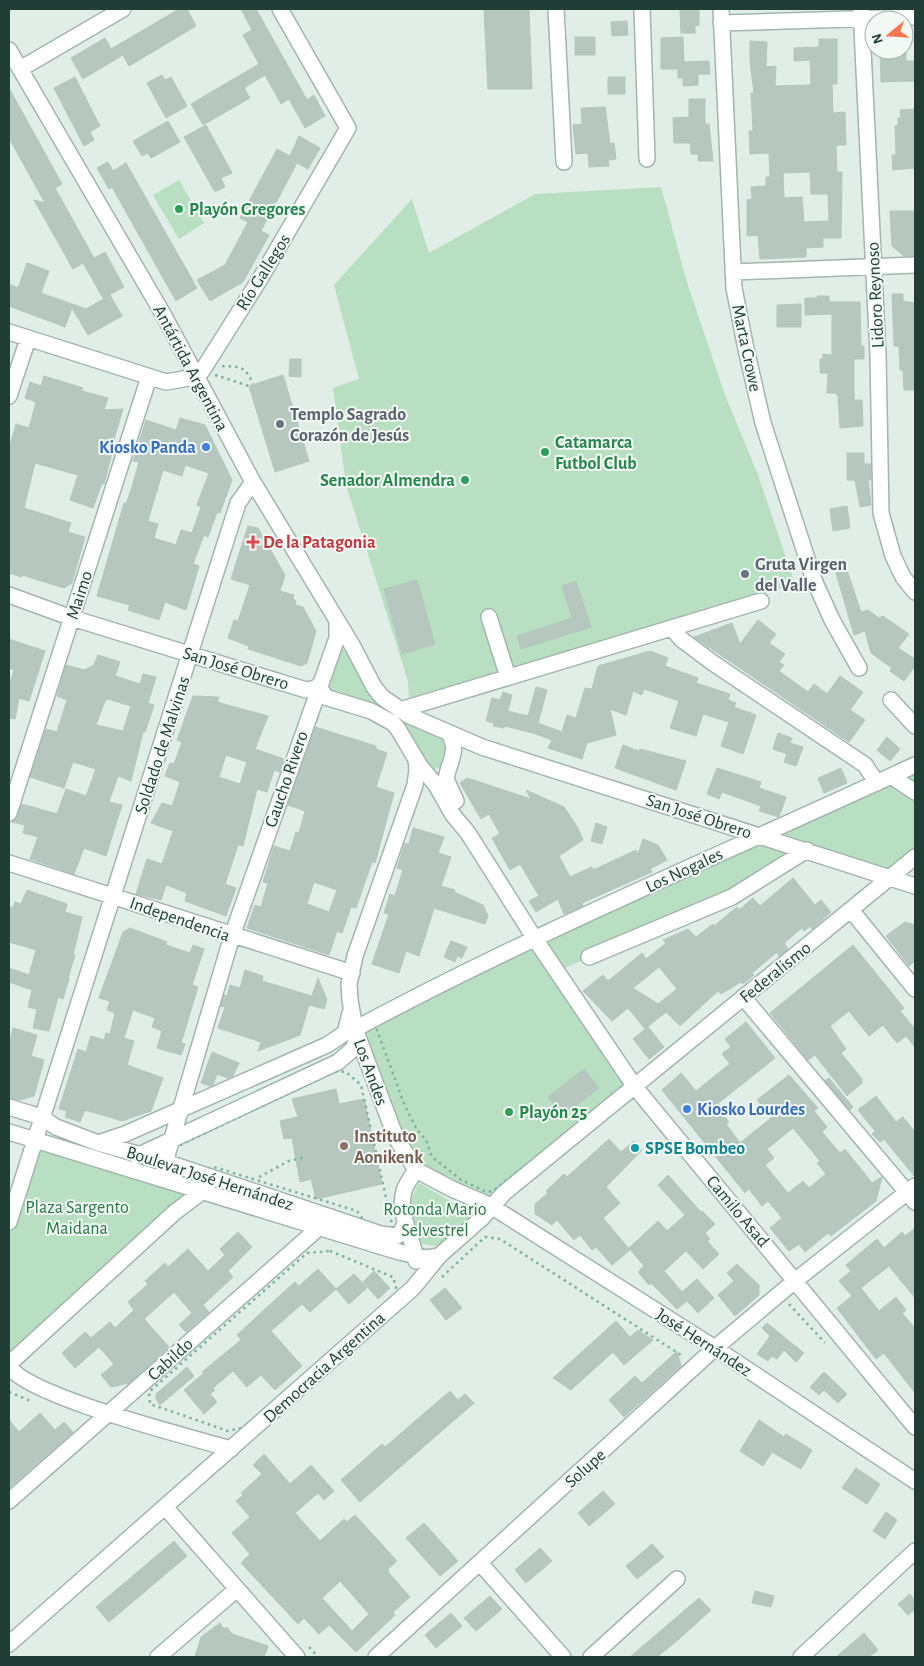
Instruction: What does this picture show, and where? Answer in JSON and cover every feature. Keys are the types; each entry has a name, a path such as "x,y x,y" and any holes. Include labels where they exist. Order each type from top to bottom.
{"street":[{"path":"20,69 123,9"},
{"name":"Río Gallegos","path":"201,370 260,279 348,128 280,9"},
{"path":"556,9 564,162"},
{"path":"642,9 647,159"},
{"path":"721,16 861,14 915,17"},
{"name":"Lidoro Reynoso","path":"861,14 872,266 878,355 881,513 885,534 903,577 915,592"},
{"name":"Marta Crowe","path":"721,16 734,288 763,423 819,594 859,668"},
{"name":"Antártida Argentina","path":"9,50 163,314 201,370 253,482 352,645 374,687"},
{"path":"733,272 915,264"},
{"path":"9,332 166,382 201,370"},
{"path":"9,396 28,339"},
{"name":"Maimo","path":"9,812 149,377"},
{"name":"Soldado de Malvinas","path":"9,1222 238,503 253,482"},
{"name":"San José Obrero","path":"9,595 72,618 306,690 316,688 319,685"},
{"path":"400,710 762,601"},
{"path":"489,617 508,677"},
{"name":"Gaucho Rivero","path":"166,1162 232,936 338,633 337,621"},
{"path":"672,628 688,645 713,663 865,765 877,783"},
{"path":"334,645 344,641 352,645"},
{"path":"319,685 325,697 372,711 393,723 416,759 429,775 452,815 468,833 535,939"},
{"name":"San José Obrero","path":"374,687 386,700 400,710 482,748 807,850 915,886"},
{"path":"438,699 433,714 442,730 454,744 448,783 461,811 468,833"},
{"path":"891,700 915,726"},
{"name":"San José Obrero","path":"450,765 461,747 482,748"},
{"name":"Los Andes","path":"416,759 415,785 358,947 349,984 351,1007 358,1041 393,1131 416,1170"},
{"path":"415,785 429,775 450,765"},
{"name":"Los Nogales","path":"338,1062 349,1054 358,1041 431,988 758,835 915,765"},
{"path":"891,776 915,792"},
{"path":"589,958 732,897 807,850"},
{"name":"Federalismo","path":"628,1089 851,910 915,856"},
{"name":"Independencia","path":"9,863 352,974"},
{"path":"851,910 915,989"},
{"name":"Camilo Asad","path":"535,939 628,1089 796,1280 915,1426"},
{"path":"743,997 912,1193"},
{"path":"98,1142 125,1134 327,1045 345,1033 349,1025 351,1007"},
{"path":"327,1045 358,1041"},
{"path":"108,1162 123,1161 140,1154 338,1062 357,1061 370,1068"},
{"name":"Democracia Argentina","path":"9,1644 413,1288 439,1256 482,1218 504,1193 628,1089"},
{"name":"Boulevar José Hernández","path":"9,1108 42,1117 56,1127 98,1142 166,1162 390,1236 401,1233 405,1222"},
{"name":"Boulevar José Hernández","path":"9,1132 399,1252 416,1254 427,1258 439,1256"},
{"path":"166,1162 166,1174 179,1184"},
{"path":"413,1288 417,1278 416,1254 405,1222 402,1202 404,1190 416,1170 452,1189 491,1206"},
{"path":"216,1180 175,1212 9,1365 21,1379 31,1384 109,1412 232,1449"},
{"name":"Solupe","path":"376,1657 715,1348 796,1280 912,1193"},
{"name":"José Hernández","path":"491,1206 715,1348 915,1481"},
{"name":"Cabildo","path":"9,1501 331,1217"},
{"path":"165,1507 297,1657"},
{"path":"801,1657 915,1552"},
{"path":"480,1563 563,1657"},
{"path":"591,1657 677,1579"},
{"path":"158,1657 237,1589"}],"path":[{"path":"201,370 243,368 249,373 253,384"},
{"path":"201,370 249,386"},
{"path":"528,944 538,947 623,1075 628,1089 493,1191 486,1192 460,1179 432,1157 426,1140 417,1130 405,1106 374,1022 431,991 528,944"},
{"path":"335,1071 346,1072 361,1085 393,1229 389,1232 367,1225 357,1212 214,1167 199,1171 191,1169 175,1163 173,1153 176,1148 335,1071"},
{"path":"258,1177 289,1161 306,1156"},
{"path":"436,1283 485,1238 500,1239 680,1355 682,1363"},
{"path":"330,1251 393,1277 398,1294 245,1427 228,1431 150,1404 149,1392 307,1254 330,1251"},
{"path":"9,1392 36,1403"},
{"path":"306,1643 318,1657"}],"green space":[{"name":"Playón Gregores","path":"179,180 204,223 179,239 153,195"},
{"name":"Catamarca Futbol Club","path":"661,187 686,279 725,395 758,475 795,584 409,698 408,681 346,485 333,388 359,379 334,285 412,199 429,253 535,194"},
{"path":"345,649 366,685 444,736 450,750 442,767 433,770 426,768 408,735 327,691 325,687 337,652"},
{"path":"915,765 915,857 889,877 807,850 753,886 558,971 635,1087 491,1206 416,1170 355,1029"},
{"name":"Plaza Sargento Maidana","path":"35,1141 203,1192 9,1364 9,1198 16,1200"},
{"name":"Rotonda Mario Selvestrel","path":"419,1183 467,1211 469,1222 440,1247 419,1243 412,1219 411,1206"}],"building":[{"path":"179,9 187,9 196,26 129,66 123,55 83,79 71,58 105,38 111,49"},
{"path":"241,9 256,9 307,100 314,95 325,116 305,128 289,99 281,104 265,75 244,88 250,98 203,125 191,104 259,64 243,35 252,30"},
{"path":"484,9 529,9 532,89 488,89"},
{"path":"680,9 699,9 699,25 695,26 695,33 681,33"},
{"path":"627,21 628,35 612,36 611,22"},
{"path":"575,37 595,37 595,55 575,55"},
{"path":"683,37 684,62 709,61 710,74 698,74 698,85 683,86 683,78 678,78 678,69 661,69 661,38"},
{"path":"819,39 837,39 837,84 832,84 833,113 845,112 846,145 836,145 837,172 842,172 841,238 823,238 823,247 806,248 806,257 760,259 758,235 747,236 747,200 752,199 751,187 766,186 766,177 770,177 769,153 750,154 749,131 753,131 751,93 754,93 750,61 750,41 767,42 766,67 776,66 775,86 811,85 810,60 794,61 794,48 819,47","holes":["810,172 811,194 828,194 829,221 804,222 802,197 784,198 783,173"]},
{"path":"880,60 915,61 915,81 881,82"},
{"path":"162,75 165,80 171,77 187,106 166,118 147,83"},
{"path":"75,77 100,126 90,132 94,140 84,146 54,88"},
{"path":"608,77 625,77 625,94 608,94"},
{"path":"9,88 62,184 55,188 94,258 105,252 124,287 103,298 83,263 73,269 34,200 45,203 9,138"},
{"path":"689,99 705,99 705,124 709,124 713,161 698,161 698,154 691,154 690,143 674,143 673,118 689,117"},
{"path":"605,107 610,144 614,143 616,159 608,160 609,166 589,167 588,153 576,154 573,125 582,124 581,108"},
{"path":"915,109 915,168 893,170 892,155 896,155 895,126 898,125 898,118 901,118 900,110"},
{"path":"168,121 180,142 151,158 148,153 142,156 133,141"},
{"path":"206,125 232,173 221,178 225,187 215,192 184,137"},
{"path":"299,136 320,148 308,169 297,163 261,231 269,235 243,282 210,301 197,280 225,265 248,222 240,218 277,149 290,156"},
{"path":"108,162 113,171 126,163 197,288 176,301 112,187 109,189 97,168"},
{"path":"890,211 915,211 915,256 904,256 892,246"},
{"path":"27,263 49,271 41,293 86,309 110,295 122,316 88,335 72,308 65,327 9,306 9,284 18,288"},
{"path":"892,294 903,294 903,301 915,303 915,390 904,390 903,370 900,370 899,346 894,346"},
{"path":"817,296 829,296 829,302 860,302 861,346 864,346 864,359 854,359 854,400 862,400 863,426 840,428 838,396 836,393 827,393 828,373 820,373 820,359 823,359 823,354 832,355 832,314 805,315 805,298 817,298"},
{"path":"801,304 801,327 777,327 777,305"},
{"path":"290,359 301,359 301,377 289,376"},
{"path":"283,375 309,461 275,472 249,386"},
{"path":"44,376 83,388 82,391 108,398 104,410 123,409 110,453 112,453 104,484 102,483 93,508 70,500 78,475 35,463 24,508 71,523 68,532 85,537 72,583 64,588 9,573 9,449 16,424 29,428 36,402 25,398 30,382 41,386"},
{"path":"180,418 205,425 232,480 220,513 217,512 208,537 204,535 193,564 199,566 186,610 165,602 159,620 128,610 130,605 97,596 124,503 126,504 139,462 133,461 146,420 176,430","holes":["185,465 209,473 197,505 201,507 192,533 181,530 176,545 154,538 158,524 148,521 163,470 182,476"]},
{"path":"847,453 864,453 864,464 871,464 871,480 868,480 871,505 860,507 855,480 847,480"},
{"path":"847,506 850,528 833,531 830,509"},
{"path":"248,526 258,528 285,575 280,591 294,595 295,605 303,607 316,631 307,663 301,666 248,649 249,646 228,638 234,620 238,621 250,585 231,579"},
{"path":"847,570 861,612 868,610 879,618 883,616 909,634 898,648 915,659 915,666 904,681 890,671 892,668 871,653 865,631 854,635 836,573"},
{"path":"417,580 435,644 402,654 384,589"},
{"path":"576,581 591,627 521,649 517,636 572,618 562,586"},
{"path":"758,620 776,634 769,643 785,654 779,662 784,665 779,671 808,692 814,684 827,694 840,676 863,692 850,710 865,720 849,742 694,637 732,623 740,644"},
{"path":"9,639 45,651 29,701 19,698 15,719 9,718 9,686 14,670 9,668"},
{"path":"650,651 668,658 665,666 698,678 696,683 730,694 728,700 736,703 734,707 756,715 743,754 721,746 729,722 703,714 696,736 670,728 679,701 644,689 642,695 633,691 626,715 610,709 616,735 587,743 582,759 548,748 552,740 505,726 504,728 493,726 494,723 486,721 492,698 500,700 503,692 512,695 508,711 528,716 536,687 547,690 538,723 562,732 567,715 576,718 585,688 592,689 598,666"},
{"path":"98,655 120,662 115,676 140,684 143,674 156,677 148,703 154,705 145,732 143,732 131,781 118,776 109,802 122,805 106,856 84,848 74,874 30,859 38,837 23,833 25,825 12,822 18,816 22,804 57,814 66,789 86,796 96,769 73,762 64,788 30,777 46,729 57,732 67,700 57,696 66,665 84,670 94,665","holes":["108,699 131,706 123,731 96,725 105,701"]},
{"path":"193,696 219,697 217,702 268,716 255,749 284,759 280,772 274,770 267,792 257,789 243,846 238,845 225,884 236,888 226,916 185,901 187,893 166,885 161,900 136,894 147,859 162,864 173,831 151,823 162,803 172,806 180,782 165,776 170,763 174,764 182,742 177,740","holes":["226,755 247,762 240,784 219,777"]},
{"path":"315,727 376,746 376,749 387,753 376,787 394,793 375,863 372,862 356,908 351,907 342,933 337,931 329,955 247,928 255,905 261,907 268,883 263,882 274,846 290,851 296,832 299,833 305,811 288,805","holes":["314,882 337,890 329,912 307,904"]},
{"path":"778,733 792,738 790,743 803,747 796,766 784,762 787,754 773,749"},
{"path":"887,737 900,749 890,761 877,750"},
{"path":"623,745 639,751 640,749 686,761 676,790 615,768"},
{"path":"717,768 761,782 759,788 786,797 779,817 759,811 761,806 722,792 719,799 707,794"},
{"path":"841,768 847,783 824,793 818,778"},
{"path":"467,778 531,799 526,790 564,807 578,828 583,840 559,856 570,877 592,867 593,870 636,850 638,854 643,839 658,845 667,860 650,869 652,872 582,903 583,906 564,914 558,899 536,912 529,901 539,896 520,864 510,870 492,838 500,834 489,814 481,819 460,783"},
{"path":"596,823 607,827 602,844 591,841"},
{"path":"413,828 444,837 438,853 451,857 441,886 455,890 454,892 483,905 488,916 485,924 434,908 419,956 406,951 399,973 372,964 389,914 384,913 390,894 395,896 403,870 397,868 405,843 409,844"},
{"path":"793,878 815,905 821,900 831,912 812,929 810,926 804,931 802,928 784,943 788,949 779,956 777,952 752,973 754,975 743,984 741,982 721,994 718,991 680,1026 666,1012 645,1029 628,1008 612,1021 583,991 603,975 608,981 642,953 646,959 666,943 663,940 688,929 696,937 713,924 714,926 737,907 739,910 753,898 760,906","holes":["659,967 677,989 658,1004 633,988"]},
{"path":"27,890 67,904 65,912 82,917 69,979 63,999 58,997 49,1031 33,1028 37,1009 28,1007 32,990 9,982 9,968 29,975 36,950 9,942 9,907 13,908 15,902 21,904"},
{"path":"905,922 915,925 915,961 909,966 886,936"},
{"path":"130,928 167,942 166,945 190,953 193,945 204,949 192,985 198,987 181,1043 185,1044 181,1055 157,1048 162,1031 152,1027 155,1018 133,1010 124,1038 134,1041 127,1065 163,1078 151,1111 122,1121 85,1110 80,1122 65,1117 67,1111 59,1109 78,1049 86,1052 91,1036 104,1040 106,1033 110,1034 115,1013 107,1010 110,1001 99,998 123,932"},
{"path":"451,941 467,947 462,958 457,956 455,962 444,957"},
{"path":"853,945 904,1008 900,1011 915,1029 915,1047 906,1036 897,1043 883,1025 869,1036 849,1011 830,1026 846,1049 841,1053 862,1079 862,1083 847,1096 815,1055 808,1060 770,1013"},
{"path":"245,970 263,976 262,981 312,996 318,978 327,1000 324,1009 309,1005 300,1035 258,1051 261,1042 218,1028 225,1007 221,1006 224,995 227,996 230,985 240,988"},
{"path":"746,1022 775,1058 716,1105 729,1122 726,1124 740,1143 771,1118 757,1100 789,1075 818,1108 814,1111 827,1127 822,1132 840,1153 845,1149 872,1183 882,1177 876,1201 831,1236 828,1233 805,1252 799,1244 789,1251 770,1228 782,1218 768,1201 762,1206 749,1189 745,1193 662,1090 681,1073 696,1091 730,1064 722,1054 731,1047 725,1039","holes":["793,1128 820,1161 817,1163 826,1174 809,1188 803,1181 788,1193 765,1165 774,1158 767,1149"]},
{"path":"648,1027 664,1047 649,1059 633,1039"},
{"path":"13,1028 37,1035 31,1056 44,1060 34,1096 20,1100 9,1098 9,1044"},
{"path":"212,1052 239,1063 233,1076 228,1078 217,1074 213,1085 210,1086 201,1083"},
{"path":"584,1069 599,1088 563,1116 548,1097"},
{"path":"829,1078 853,1107 850,1110 825,1081"},
{"path":"336,1089 339,1104 364,1099 382,1184 316,1199 311,1179 300,1182 292,1138 284,1139 280,1121 298,1117 292,1099"},
{"path":"876,1096 896,1122 903,1117 915,1132 915,1177 884,1139 880,1142 872,1134 875,1131 858,1110"},
{"path":"609,1139 621,1152 634,1141 642,1150 606,1187 620,1203 603,1218 630,1250 612,1265 596,1247 592,1250 580,1235 574,1240 557,1220 552,1225 535,1214 535,1204 548,1193 546,1191 564,1174 567,1177"},
{"path":"668,1175 701,1212 715,1224 705,1233 710,1239 707,1241 719,1254 703,1269 686,1251 664,1271 682,1292 697,1279 714,1298 698,1313 687,1301 677,1309 651,1283 649,1285 638,1272 644,1266 629,1248 658,1221 667,1231 685,1215 658,1185"},
{"path":"915,1228 915,1298 889,1266 861,1288 879,1311 896,1297 906,1310 902,1313 915,1328 915,1393 884,1353 876,1359 837,1308 852,1296 839,1281 851,1271 846,1265 877,1239 884,1248 902,1232 905,1236"},
{"path":"238,1232 252,1247 228,1271 233,1277 203,1305 209,1312 186,1332 179,1325 192,1313 174,1292 144,1319 169,1347 129,1383 111,1387 101,1375 114,1364 99,1347 75,1368 62,1353 85,1332 91,1338 110,1322 115,1328 134,1310 128,1302 148,1284 145,1281 165,1263 168,1267 188,1249 208,1271 225,1255 220,1249"},
{"path":"737,1264 759,1285 759,1295 735,1316 718,1295 734,1281 727,1273"},
{"path":"318,1269 336,1289 310,1312 302,1304 271,1331 302,1366 275,1390 261,1375 247,1387 233,1371 213,1388 215,1390 210,1394 217,1402 204,1414 184,1390 204,1373 202,1372 241,1340 237,1335 277,1298 295,1282 299,1286"},
{"path":"374,1271 390,1288 378,1299 363,1282"},
{"path":"354,1274 367,1288 349,1304 336,1289"},
{"path":"445,1288 462,1308 446,1320 430,1300"},
{"path":"616,1321 630,1337 638,1330 653,1340 624,1365 613,1352 571,1390 553,1378"},
{"path":"767,1323 804,1353 796,1362 784,1350 777,1359 772,1356 768,1361 757,1354 770,1336 762,1328"},
{"path":"677,1351 681,1366 624,1417 609,1400 635,1376 642,1383"},
{"path":"187,1367 194,1376 160,1405 156,1399 156,1394"},
{"path":"824,1372 847,1394 838,1403 824,1390 819,1395 810,1387"},
{"path":"450,1391 458,1400 465,1394 474,1403 360,1502 341,1480 382,1444 385,1447"},
{"path":"40,1413 55,1430 64,1422 73,1432 9,1488 9,1420 19,1432"},
{"path":"759,1420 784,1437 786,1434 812,1450 801,1469 772,1452 763,1466 740,1451"},
{"path":"264,1454 290,1484 311,1465 334,1491 324,1500 318,1493 295,1513 320,1541 344,1519 347,1522 355,1515 397,1561 388,1569 389,1573 410,1597 393,1612 395,1615 356,1652 329,1625 319,1634 304,1618 298,1624 241,1563 250,1554 232,1533 250,1517 236,1501 243,1495 241,1493 262,1474 253,1465","holes":["340,1581 369,1614 352,1631 322,1598"]},
{"path":"856,1468 880,1484 867,1504 842,1488"},
{"path":"603,1491 615,1504 589,1526 578,1513"},
{"path":"886,1512 897,1520 885,1539 873,1531"},
{"path":"424,1523 458,1561 440,1576 406,1538"},
{"path":"174,1541 187,1556 109,1622 96,1607"},
{"path":"652,1544 664,1557 637,1579 626,1566"},
{"path":"540,1548 552,1561 526,1583 515,1570"},
{"path":"755,1591 774,1596 771,1607 752,1603"},
{"path":"910,1594 915,1601 915,1609 908,1615 898,1604"},
{"path":"490,1596 502,1609 476,1631 464,1618"},
{"path":"699,1598 711,1610 678,1640 657,1657 630,1657"},
{"path":"451,1613 462,1626 436,1648 425,1635"},
{"path":"220,1623 224,1629 227,1627 232,1634 268,1646 264,1657 195,1657 201,1637"},
{"path":"864,1633 878,1650 869,1657 836,1657"}],"place":[{"name":"Playón Gregores","path":"179,209"},
{"name":"Templo Sagrado Corazón de Jesús","path":"280,424"},
{"name":"Kiosko Panda","path":"206,447"},
{"name":"Catamarca Futbol Club","path":"545,452"},
{"name":"Senador Almendra","path":"465,480"},
{"name":"De la Patagonia","path":"253,542"},
{"name":"Gruta Virgen del Valle","path":"745,574"},
{"name":"Kiosko Lourdes","path":"687,1109"},
{"name":"Playón 25","path":"509,1112"},
{"name":"Instituto Aonikenk","path":"344,1146"},
{"name":"SPSE Bombeo","path":"635,1148"}]}
